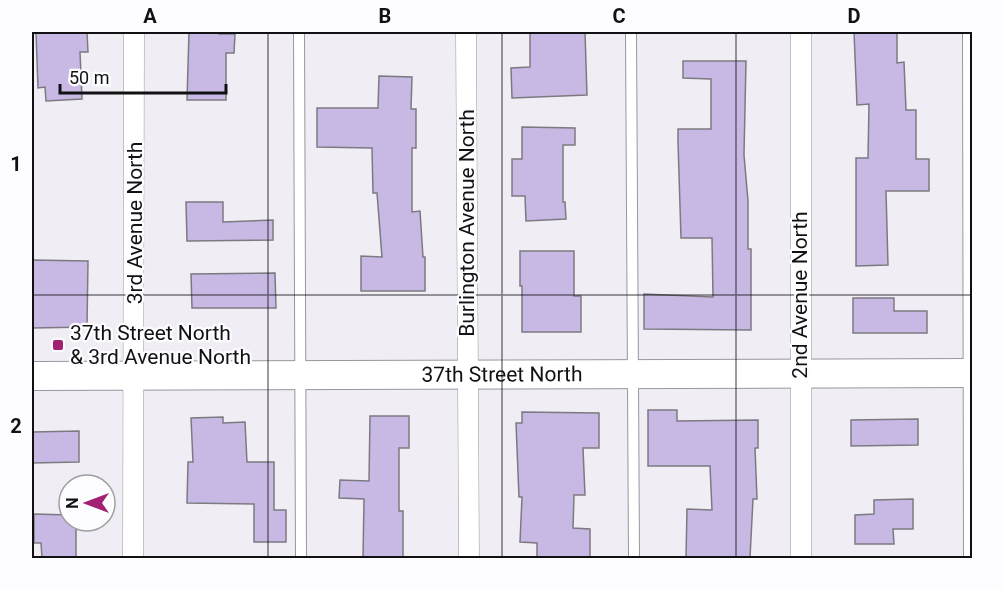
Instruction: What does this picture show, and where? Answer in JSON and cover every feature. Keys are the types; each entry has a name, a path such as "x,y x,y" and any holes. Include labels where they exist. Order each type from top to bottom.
{"street":[{"name":"3rd Avenue North","path":"134,558 135,32"},
{"name":"Burlington Avenue North","path":"466,32 469,558"},
{"name":"2nd Avenue North","path":"801,32 801,558"},
{"name":"37th Street North","path":"32,376 970,373"}],"lane":[{"path":"298,32 302,558"},
{"path":"631,32 634,558"},
{"path":"968,32 969,558"}],"building":[{"path":"36,32 87,32 88,52 80,52 82,99 46,101 45,87 38,88"},
{"path":"189,32 235,34 234,53 226,53 226,100 187,100"},
{"path":"530,32 585,32 587,95 512,98 511,68 530,67"},
{"path":"854,32 897,32 897,63 904,62 906,110 916,110 916,159 929,159 929,191 886,191 888,265 856,266 856,158 868,158 869,104 857,105"},
{"path":"683,61 746,61 744,155 748,201 748,249 751,249 751,330 644,329 644,294 713,297 712,238 681,238 678,142 678,129 711,129 711,79 683,78"},
{"path":"379,76 412,77 411,109 416,109 416,148 412,148 412,212 420,211 423,257 425,257 425,291 361,291 361,256 382,257 377,193 373,193 372,148 317,147 317,108 378,108"},
{"path":"522,127 575,128 575,145 563,145 563,202 565,202 566,219 526,221 525,196 512,196 512,159 522,159"},
{"path":"186,202 223,202 223,222 273,220 273,240 187,241"},
{"path":"520,251 574,251 574,296 581,296 581,332 522,332"},
{"path":"32,260 88,261 87,327 32,328"},
{"path":"275,273 276,308 192,308 191,274"},
{"path":"853,298 894,298 894,311 927,311 927,333 853,333"},
{"path":"648,410 677,410 677,421 758,420 758,448 755,448 757,499 753,499 750,558 686,558 687,509 712,510 710,466 648,466"},
{"path":"522,412 599,413 599,448 583,448 585,495 574,495 573,528 590,529 590,558 537,558 537,543 520,542 522,497 519,497 516,423 522,423"},
{"path":"370,416 409,416 409,448 399,448 399,511 403,511 403,558 363,558 364,499 339,498 340,480 369,481"},
{"path":"223,417 223,423 245,422 247,462 274,462 274,510 286,510 286,542 254,542 254,504 187,503 188,462 193,462 191,418"},
{"path":"918,419 918,445 851,446 851,420"},
{"path":"79,431 79,462 32,463 32,432"},
{"path":"913,499 913,529 893,529 894,544 855,544 855,515 874,514 874,500"},
{"path":"34,514 57,515 57,533 76,533 76,558 42,558 41,543 34,543"}],"place":[{"name":"37th Street North & 3rd Avenue North","path":"58,345"}]}
